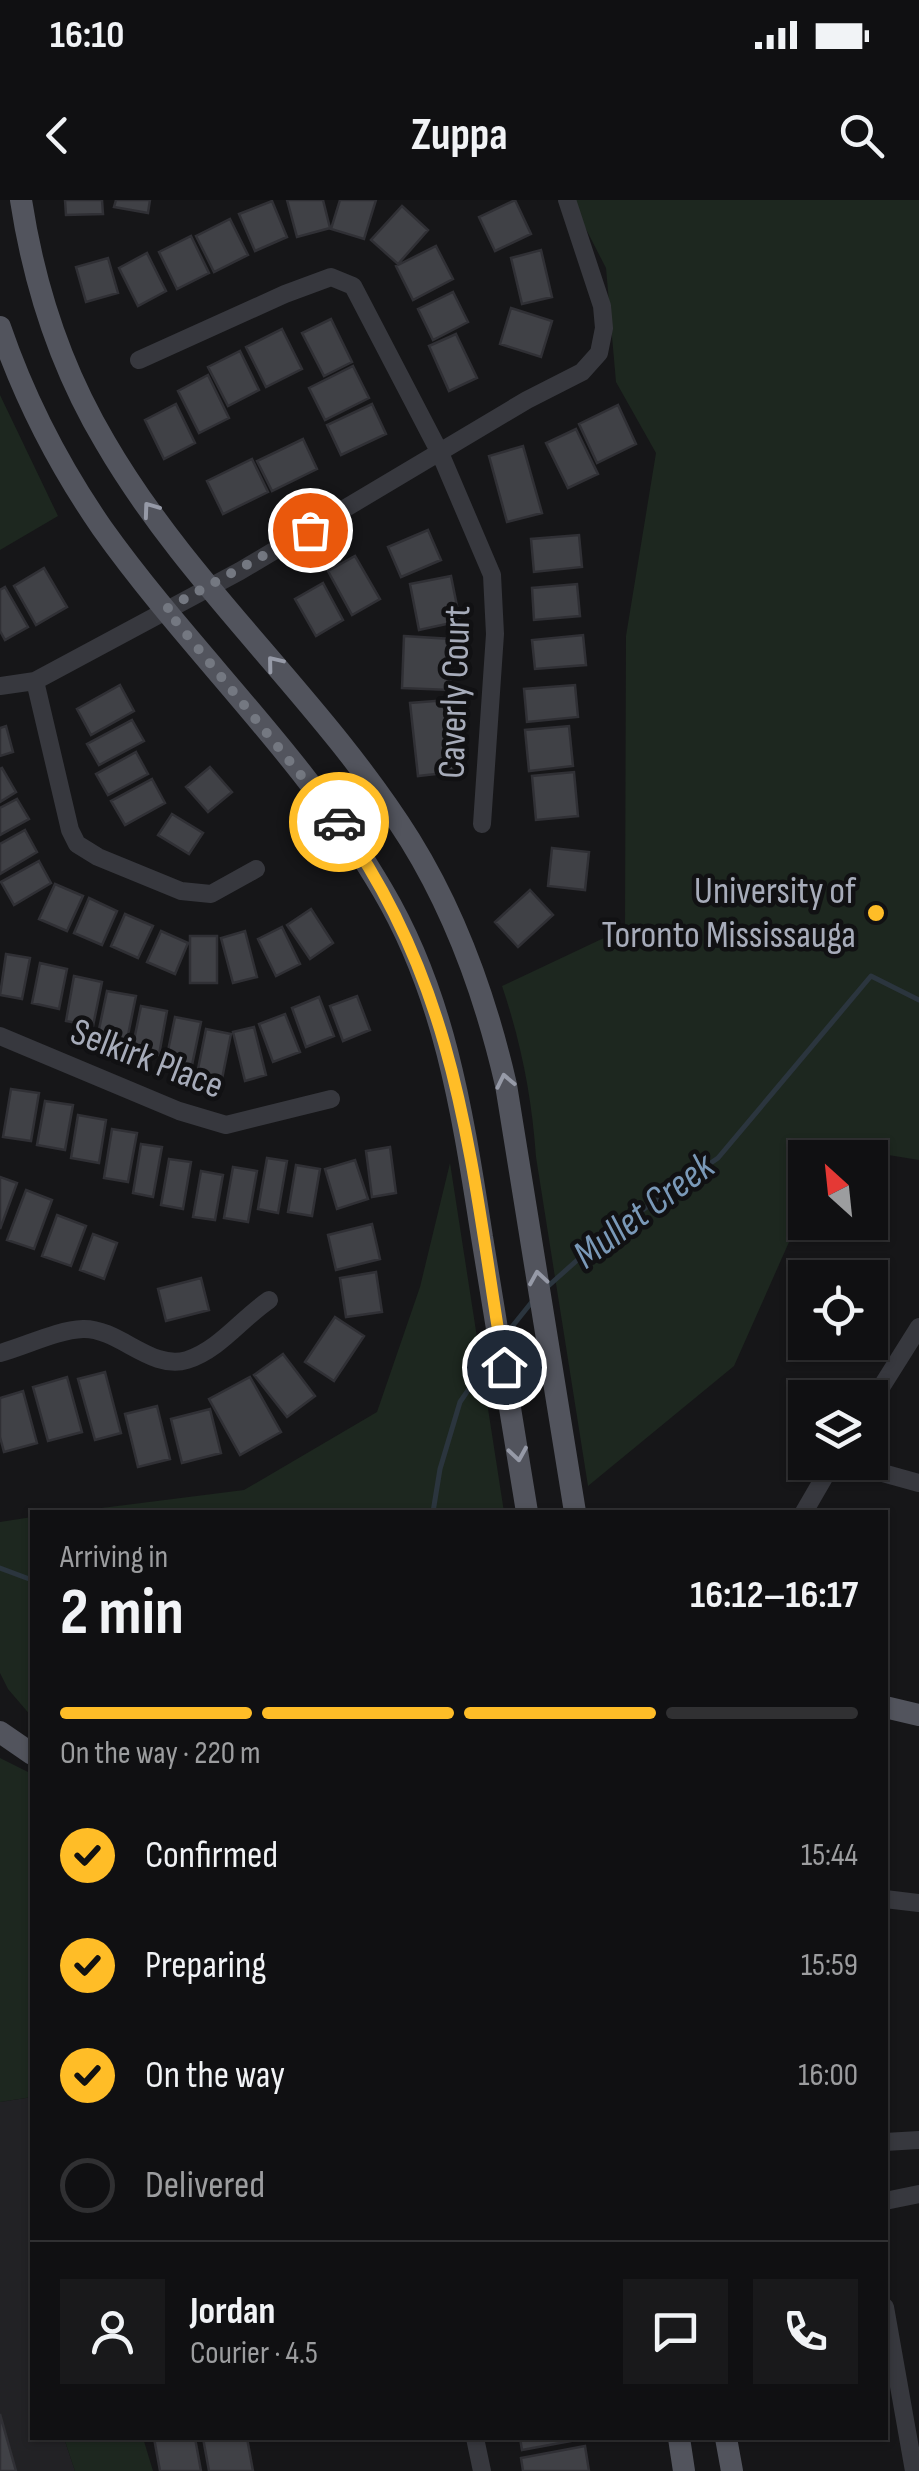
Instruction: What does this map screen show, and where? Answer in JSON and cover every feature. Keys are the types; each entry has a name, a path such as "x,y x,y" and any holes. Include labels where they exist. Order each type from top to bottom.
{"main road":[{"path":"21,200 43,301 63,359 91,418 150,509 365,775 434,881 466,948 489,1016 506,1086 575,1510"},
{"path":"0,327 28,397 100,525 323,800 397,915 424,977 448,1049 527,1510"},
{"path":"888,1708 919,1716"},
{"path":"0,1732 30,1753"},
{"path":"678,2440 684,2471"},
{"path":"726,2440 732,2471"}],"street":[{"path":"0,686 34,681 211,586 527,400 582,372 598,352 604,328 602,306 567,200"},
{"name":"Caverly Court","path":"139,360 332,277 353,286 440,453 492,575 495,634 482,824"},
{"path":"34,681 70,830 77,844 98,857 181,891 211,894 256,869"},
{"name":"Selkirk Place","path":"0,1036 179,1110 226,1125 332,1099"},
{"path":"0,1353 84,1329 108,1335 152,1356 181,1362 206,1354 268,1300"},
{"path":"885,1380 919,1327"},
{"path":"888,1474 919,1483"},
{"path":"805,1510 823,1480"},
{"path":"888,1898 919,1903"},
{"path":"888,2142 919,2140"},
{"path":"888,2200 919,2194"},
{"path":"888,2324 914,2471"},
{"path":"476,2440 482,2471"}],"shaded area":[{"path":"571,200 919,200 919,1160 888,1155 888,1140 788,1140 790,1240 734,1366 588,1486 528,1092 502,986 625,928 626,636 656,453 616,382 606,268"},
{"path":"0,395 58,516 0,550"},
{"path":"450,1163 504,1510 86,1510 244,1490 377,1412 420,1287"},
{"path":"30,1517 30,1715 0,1673 0,1522"},
{"path":"0,1758 30,1773 30,2097 0,2102"},
{"path":"30,2097 30,2440 65,2440 75,2471 0,2471 0,2102"},
{"path":"65,2440 144,2440 153,2471 75,2471"}],"building":[{"path":"65,200 102,200 103,214 66,215"},
{"path":"116,200 150,200 148,213 114,207"},
{"path":"287,200 323,200 330,228 297,237"},
{"path":"340,200 376,200 364,239 331,229"},
{"path":"515,200 531,234 495,251 479,217"},
{"path":"272,201 287,237 255,251 239,214"},
{"path":"402,206 428,230 398,264 371,240"},
{"path":"230,219 248,255 214,272 196,236"},
{"path":"191,236 209,273 177,289 159,252"},
{"path":"436,246 453,279 413,300 396,266"},
{"path":"541,250 552,297 522,304 511,258"},
{"path":"147,253 166,291 138,306 119,268"},
{"path":"108,258 118,293 86,302 76,267"},
{"path":"453,292 468,322 433,340 418,309"},
{"path":"511,308 552,321 541,357 500,344"},
{"path":"331,319 352,362 324,376 302,333"},
{"path":"282,329 302,369 266,387 246,347"},
{"path":"456,334 477,378 449,391 429,346"},
{"path":"240,351 259,390 228,406 208,367"},
{"path":"353,366 369,398 325,420 309,388"},
{"path":"208,375 229,418 199,433 178,391"},
{"path":"176,404 195,443 164,459 145,420"},
{"path":"372,404 386,434 341,455 327,425"},
{"path":"618,405 636,444 597,463 579,424"},
{"path":"576,429 598,474 568,488 546,443"},
{"path":"303,439 317,469 272,491 257,461"},
{"path":"523,446 542,513 507,522 489,456"},
{"path":"252,459 268,492 223,514 207,481"},
{"path":"428,530 441,560 401,577 388,547"},
{"path":"579,535 582,567 534,572 531,539"},
{"path":"355,556 380,599 352,615 328,571"},
{"path":"44,568 67,607 36,625 14,586"},
{"path":"451,576 460,621 419,630 410,584"},
{"path":"323,583 343,620 316,636 295,599"},
{"path":"577,584 580,616 534,620 532,588"},
{"path":"5,587 28,627 5,640 0,631 0,590"},
{"path":"583,635 586,665 535,669 532,640"},
{"path":"404,636 452,639 450,690 402,688"},
{"path":"120,685 134,711 91,735 77,709"},
{"path":"575,685 578,717 527,722 524,689"},
{"path":"447,700 454,772 418,776 410,703"},
{"path":"132,720 144,741 99,765 87,744"},
{"path":"6,726 13,752 0,756 0,728"},
{"path":"569,726 573,766 529,771 525,730"},
{"path":"136,752 148,774 108,795 96,774"},
{"path":"210,767 232,792 208,812 186,787"},
{"path":"0,769 16,792 0,802"},
{"path":"574,772 578,816 536,820 532,776"},
{"path":"152,779 165,803 125,825 111,801"},
{"path":"17,799 29,819 0,835 0,808"},
{"path":"172,814 203,833 189,854 158,835"},
{"path":"25,830 37,852 0,874 0,844"},
{"path":"552,848 589,852 585,890 548,886"},
{"path":"39,861 51,883 14,905 1,882"},
{"path":"55,884 83,896 67,931 39,919"},
{"path":"530,890 553,915 518,947 495,922"},
{"path":"89,898 117,911 102,945 74,933"},
{"path":"311,909 333,943 310,959 287,925"},
{"path":"125,914 153,926 138,958 111,946"},
{"path":"282,927 300,964 276,976 258,939"},
{"path":"161,931 188,943 175,974 147,962"},
{"path":"245,931 257,977 233,983 221,938"},
{"path":"190,936 217,936 217,983 190,983"},
{"path":"6,954 30,958 22,999 0,995"},
{"path":"40,963 67,969 59,1009 32,1003"},
{"path":"74,976 102,982 93,1026 66,1021"},
{"path":"107,991 136,996 127,1040 98,1034"},
{"path":"357,996 370,1030 343,1041 330,1006"},
{"path":"319,997 334,1036 306,1047 292,1008"},
{"path":"141,1006 167,1011 159,1055 132,1050"},
{"path":"285,1014 300,1052 273,1062 259,1024"},
{"path":"175,1017 201,1022 191,1070 165,1065"},
{"path":"254,1027 266,1075 245,1081 233,1032"},
{"path":"206,1029 231,1034 221,1084 196,1079"},
{"path":"11,1089 39,1093 31,1141 3,1137"},
{"path":"45,1101 73,1105 65,1150 37,1145"},
{"path":"78,1115 106,1120 99,1163 71,1158"},
{"path":"112,1129 137,1133 128,1182 104,1178"},
{"path":"141,1144 162,1147 153,1197 133,1193"},
{"path":"390,1147 396,1193 372,1197 366,1151"},
{"path":"267,1158 287,1161 278,1213 258,1209"},
{"path":"169,1159 191,1162 183,1209 161,1205"},
{"path":"355,1160 368,1199 337,1209 325,1169"},
{"path":"296,1165 320,1169 312,1216 288,1212"},
{"path":"233,1167 257,1171 248,1222 224,1218"},
{"path":"201,1171 223,1175 215,1220 193,1217"},
{"path":"0,1177 17,1183 0,1229"},
{"path":"26,1190 52,1200 34,1249 7,1240"},
{"path":"57,1215 86,1226 71,1266 42,1256"},
{"path":"372,1224 380,1259 336,1270 328,1235"},
{"path":"93,1234 117,1243 104,1279 80,1270"},
{"path":"376,1272 382,1312 346,1317 340,1278"},
{"path":"201,1278 209,1310 166,1321 158,1289"},
{"path":"335,1317 364,1336 334,1381 305,1362"},
{"path":"283,1354 315,1396 287,1417 254,1375"},
{"path":"105,1372 121,1433 95,1440 78,1379"},
{"path":"67,1377 82,1432 48,1441 33,1387"},
{"path":"250,1377 281,1432 240,1455 209,1399"},
{"path":"23,1391 37,1443 4,1452 0,1398"},
{"path":"157,1406 170,1459 138,1467 125,1414"},
{"path":"210,1409 221,1453 182,1463 171,1419"},
{"path":"0,2414 16,2471 0,2471"},
{"path":"154,2440 195,2440 201,2471 160,2471"},
{"path":"203,2440 247,2440 253,2471 209,2471"},
{"path":"520,2440 577,2440 522,2450"},
{"path":"585,2446 589,2471 523,2471 521,2458"}],"waterway":[{"name":"Mullet Creek","path":"546,1288 602,1238 718,1158 871,976 919,1000"},
{"name":"Mullet Creek","path":"507,1333 535,1298"},
{"name":"Mullet Creek","path":"433,1510 440,1469 460,1402 493,1354"},
{"name":"Mullet Creek","path":"0,1568 30,1579"}],"way so far":[{"path":"310,530 166,609 339,822"}],"place":[{"name":"University of Toronto Mississauga","path":"876,913"}],"route":[{"path":"339,822 397,915 424,977 448,1049 504,1367"}]}
